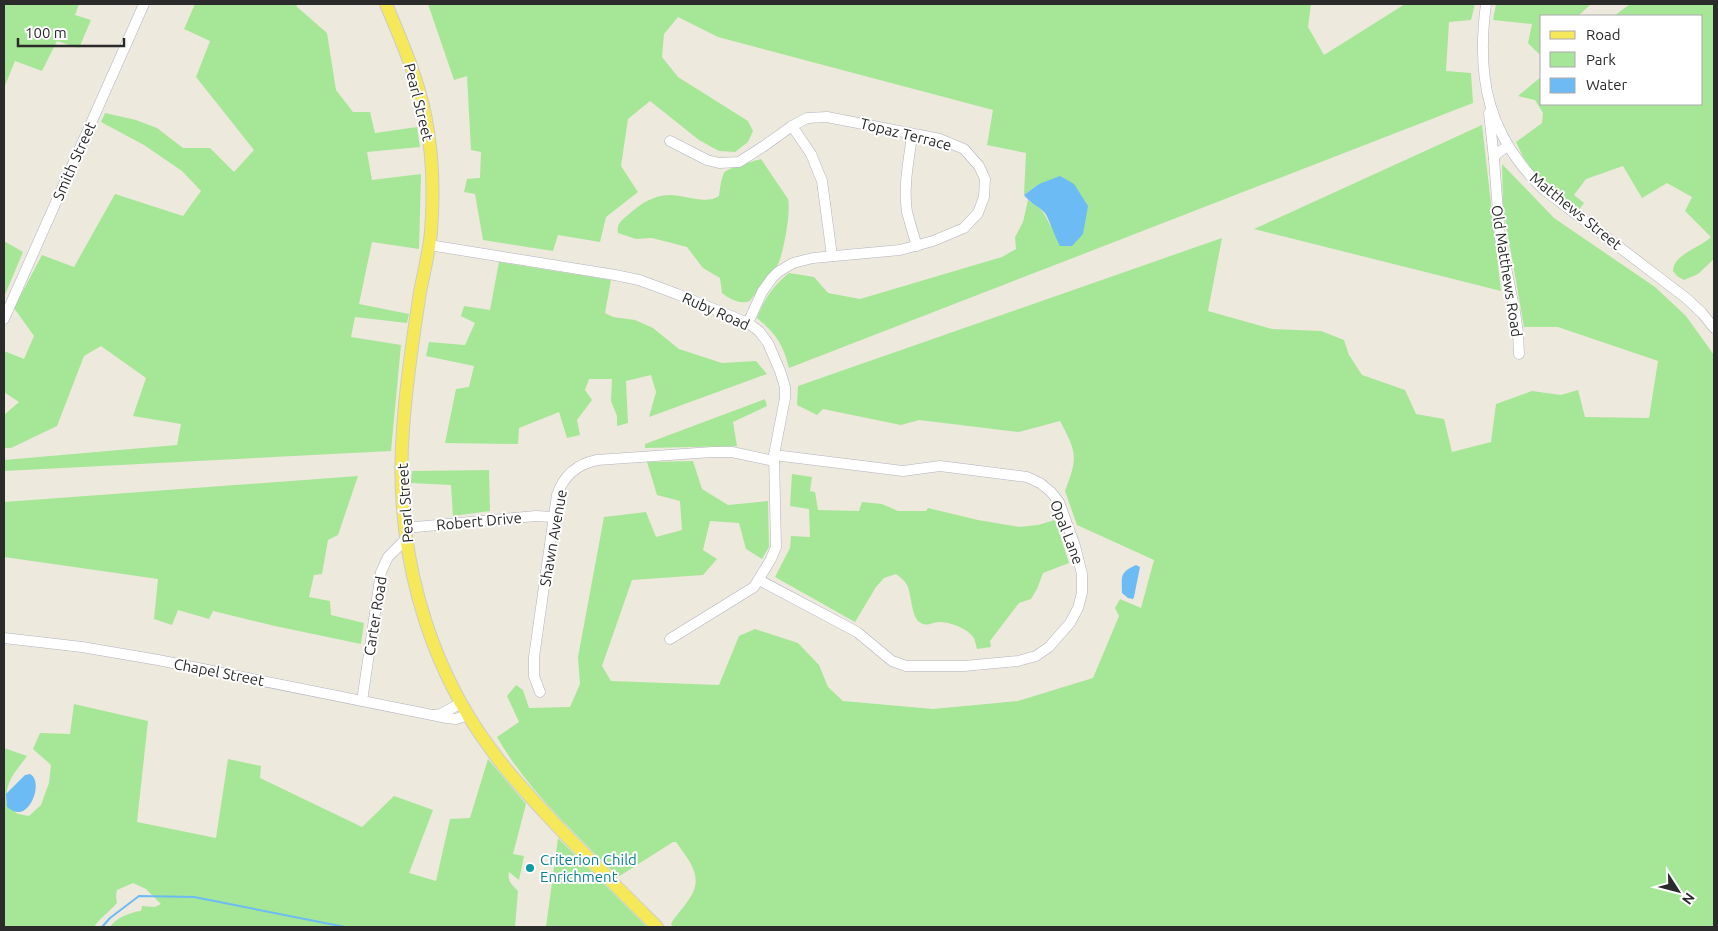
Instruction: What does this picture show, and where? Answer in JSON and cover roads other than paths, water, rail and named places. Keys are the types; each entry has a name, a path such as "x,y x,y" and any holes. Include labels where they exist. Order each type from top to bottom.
{"main road":[{"name":"Pearl Street","path":"386,4 415,79 426,124 430,151 432,190 429,245 420,292 402,430 401,484 406,534 414,583 440,659 464,709 494,754 527,793 657,927"}],"street":[{"name":"Smith Street","path":"4,319 144,4"},
{"name":"Matthews Street","path":"1486,4 1482,59 1488,100 1496,124 1508,146 1525,170 1543,189 1686,298 1714,328"},
{"name":"Old Matthews Road","path":"1488,100 1500,238 1515,312 1519,354"},
{"name":"Topaz Terrace","path":"670,141 719,164 739,162 807,118 827,117 940,139 964,149 979,166 985,179 984,197 978,213 964,228 917,246 900,250 813,258 793,263 778,272 762,292 748,323"},
{"path":"792,126 811,154 822,181 832,256"},
{"path":"912,134 906,198 910,223 917,246"},
{"path":"1494,159 1496,154 1508,146"},
{"name":"Ruby Road","path":"429,245 639,280 748,323 759,331 768,343 785,387 785,398 774,458 776,547 759,580 748,592 670,639"},
{"name":"Shawn Avenue","path":"540,692 533,667 553,517 557,495 564,480 575,468 589,461 712,452 732,452 774,458"},
{"name":"Opal Lane","path":"759,580 857,632 892,661 906,666 964,666 1018,661 1036,656 1050,647 1070,623 1078,608 1082,593 1082,574 1059,502 1051,492 1034,480 1027,477 940,466 903,471 774,458"},
{"name":"Robert Drive","path":"406,534 536,516 553,517"},
{"name":"Carter Road","path":"362,701 382,572 388,557 406,534"},
{"name":"Chapel Street","path":"4,638 82,647 158,660 456,719 464,709"}],"water":[{"path":"1060,176 1074,184 1088,206 1083,234 1072,246 1060,246 1045,213 1024,195 1039,184"},
{"path":"1136,565 1140,567 1133,599 1128,598 1122,593 1122,579 1127,570"},
{"path":"30,774 36,783 34,796 28,807 23,811 14,811 7,807 6,794 25,775"}],"waterway":[{"path":"102,927 110,918 139,896 194,897 345,927"}],"place":[{"name":"Criterion Child Enrichment","path":"530,868"}]}
